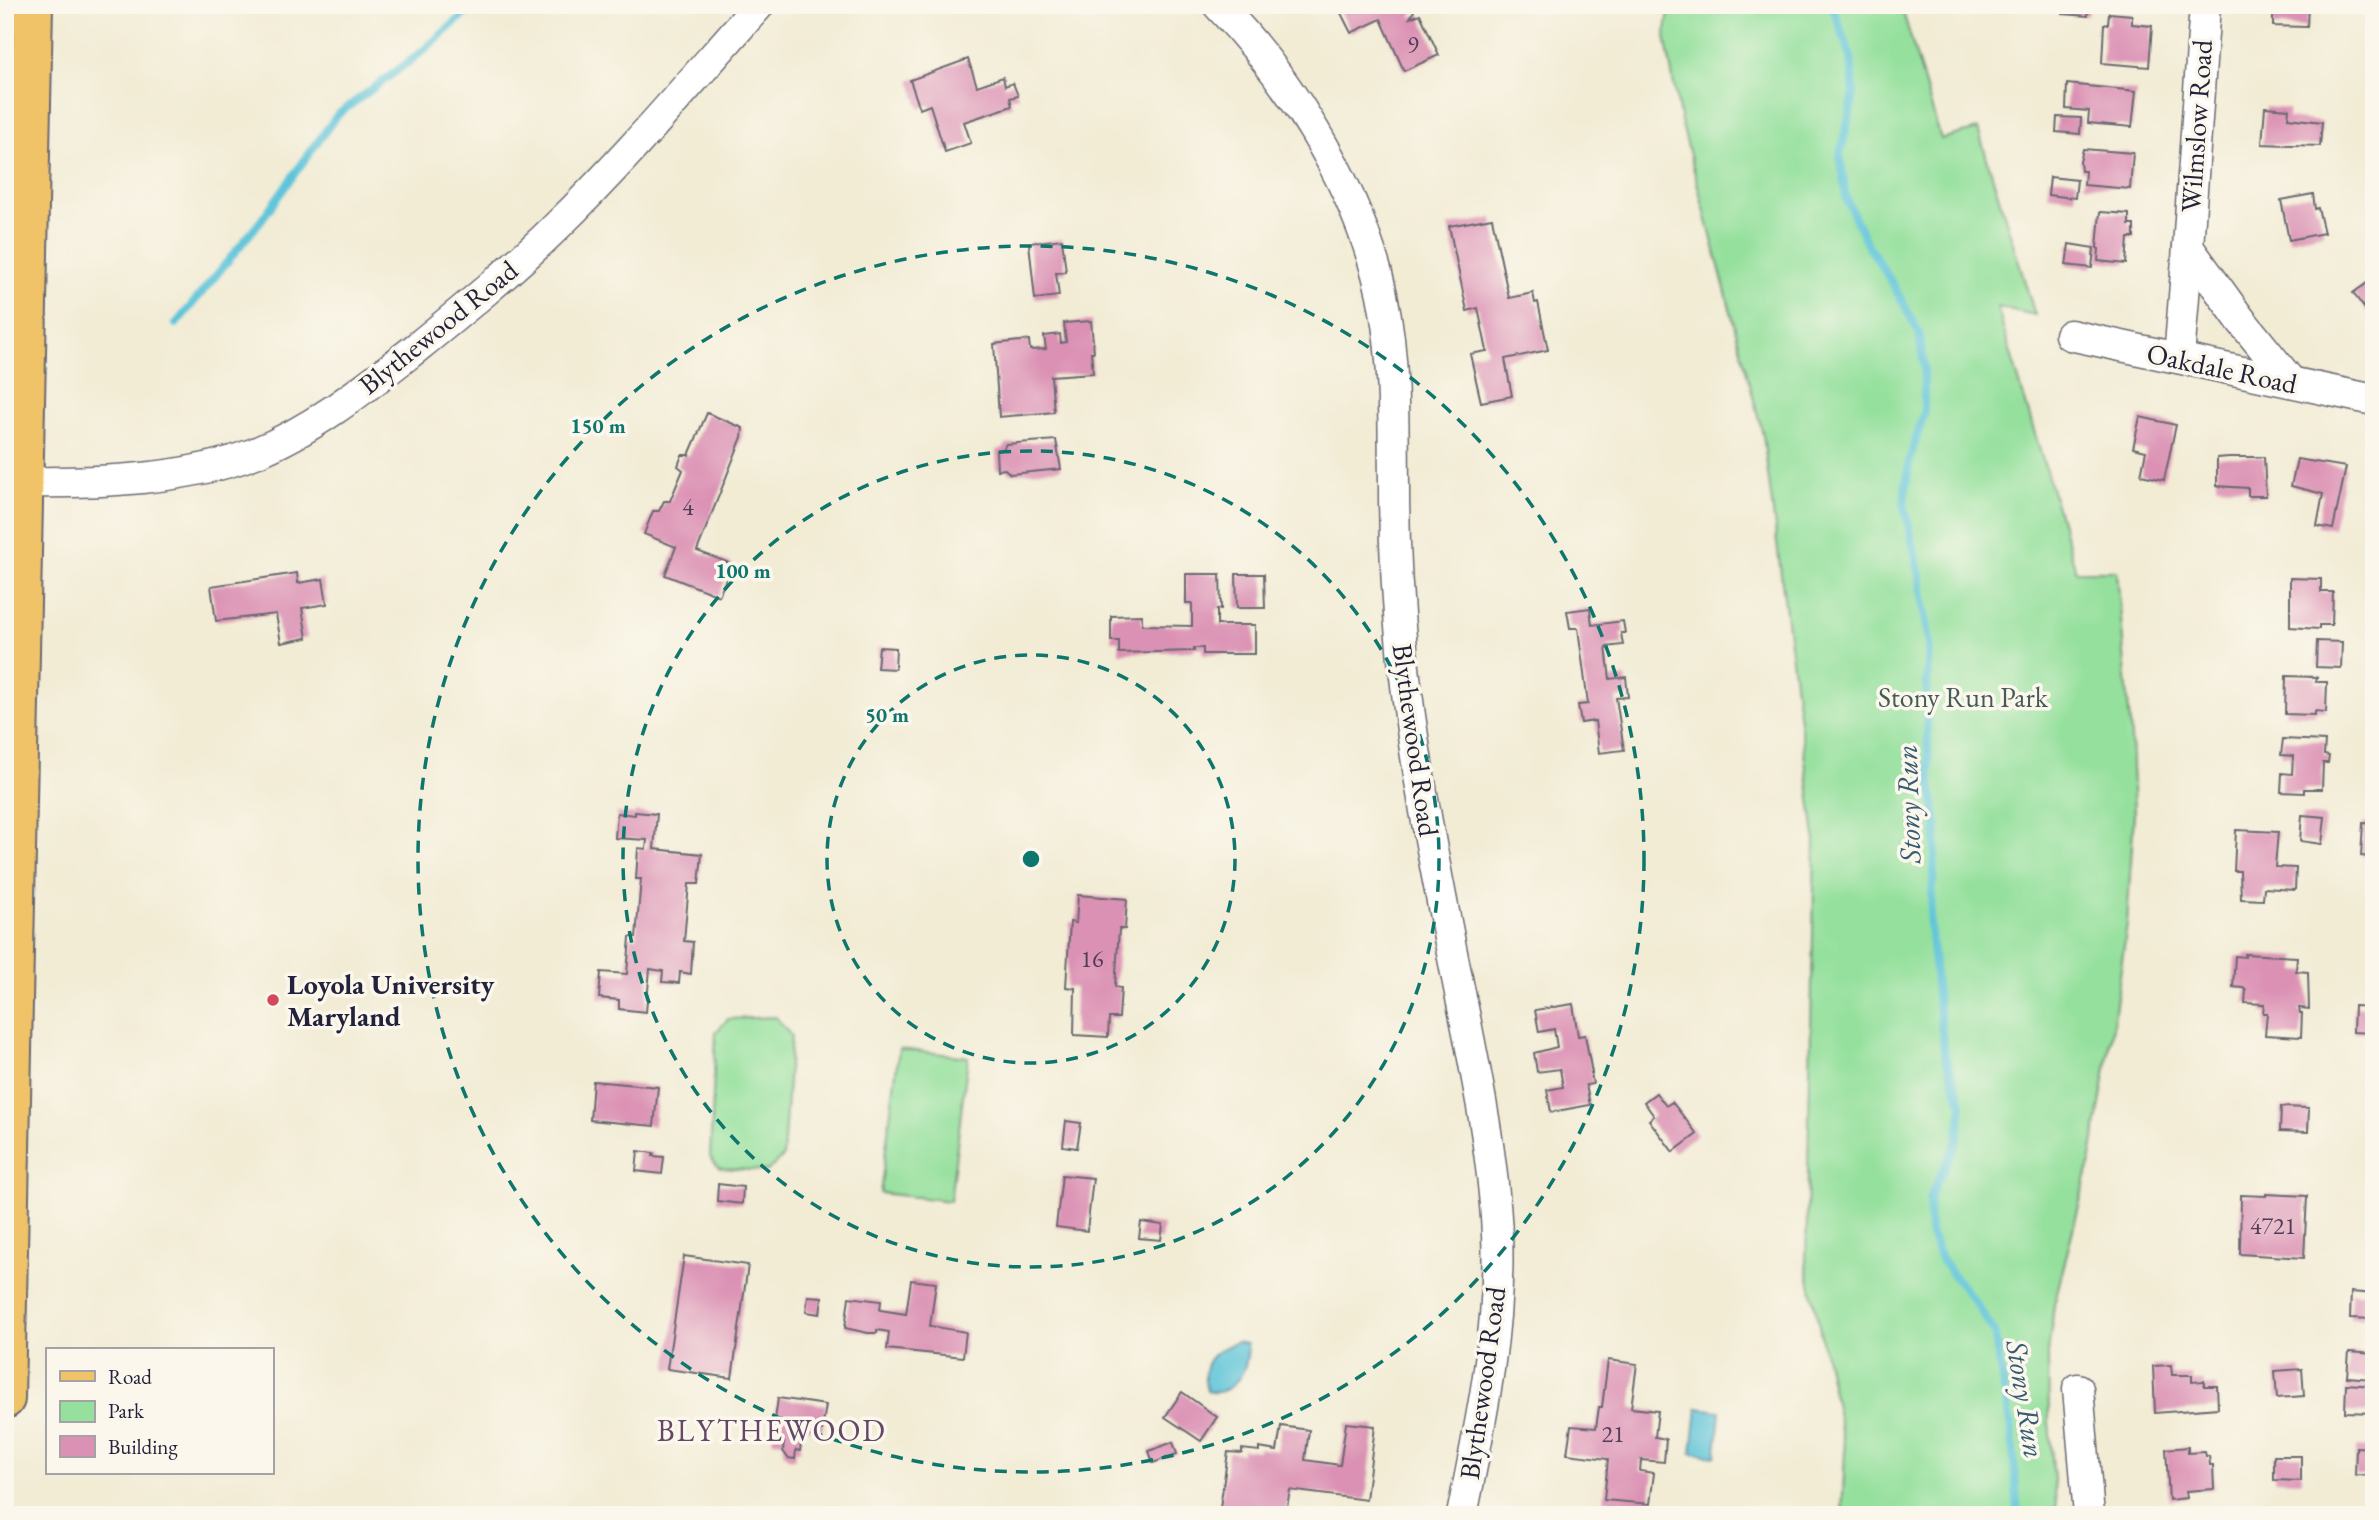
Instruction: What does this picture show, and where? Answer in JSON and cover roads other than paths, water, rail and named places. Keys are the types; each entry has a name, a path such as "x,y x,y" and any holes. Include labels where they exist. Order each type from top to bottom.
{"main road":[{"path":"5,1399 33,5"}],"street":[{"name":"Blythewood Road","path":"25,482 133,477 210,466 255,453 332,411 473,302 555,229 759,5"},
{"name":"Blythewood Road","path":"1218,5 1259,52 1311,124 1327,152 1361,229 1376,271 1385,310 1393,391 1395,526 1403,657 1424,812 1480,1097 1497,1234 1493,1338 1462,1515"},
{"name":"Wilmslow Road","path":"2179,358 2204,5"},
{"name":"Wilmslow Road","path":"2188,247 2240,319 2291,382"},
{"name":"Oakdale Road","path":"2070,335 2374,400"},
{"path":"2078,1389 2089,1515"}],"water":[{"path":"1237,1342 1247,1344 1243,1371 1232,1386 1216,1392 1207,1391 1205,1373 1210,1359"},
{"path":"1697,1408 1720,1411 1716,1456 1692,1453"}],"waterway":[{"path":"176,324 259,223 337,115 418,55 466,13 469,5"},
{"name":"Stony Run","path":"1832,5 1851,57 1854,95 1840,155 1846,198 1866,242 1919,333 1924,367 1924,413 1909,462 1904,504 1920,577 1929,643 1926,702 1929,771 1937,827 1930,925 1945,1056 1962,1105 1957,1142 1929,1198 1930,1233 1942,1261 1975,1302 1994,1332 2012,1435 2018,1515"}],"place":[{"name":"Loyola University Maryland","path":"273,1000"}],"district":[{"name":"BLYTHEWOOD","path":"772,1430"}],"park label":[{"name":"Stony Run Park","path":"1963,697"}]}
